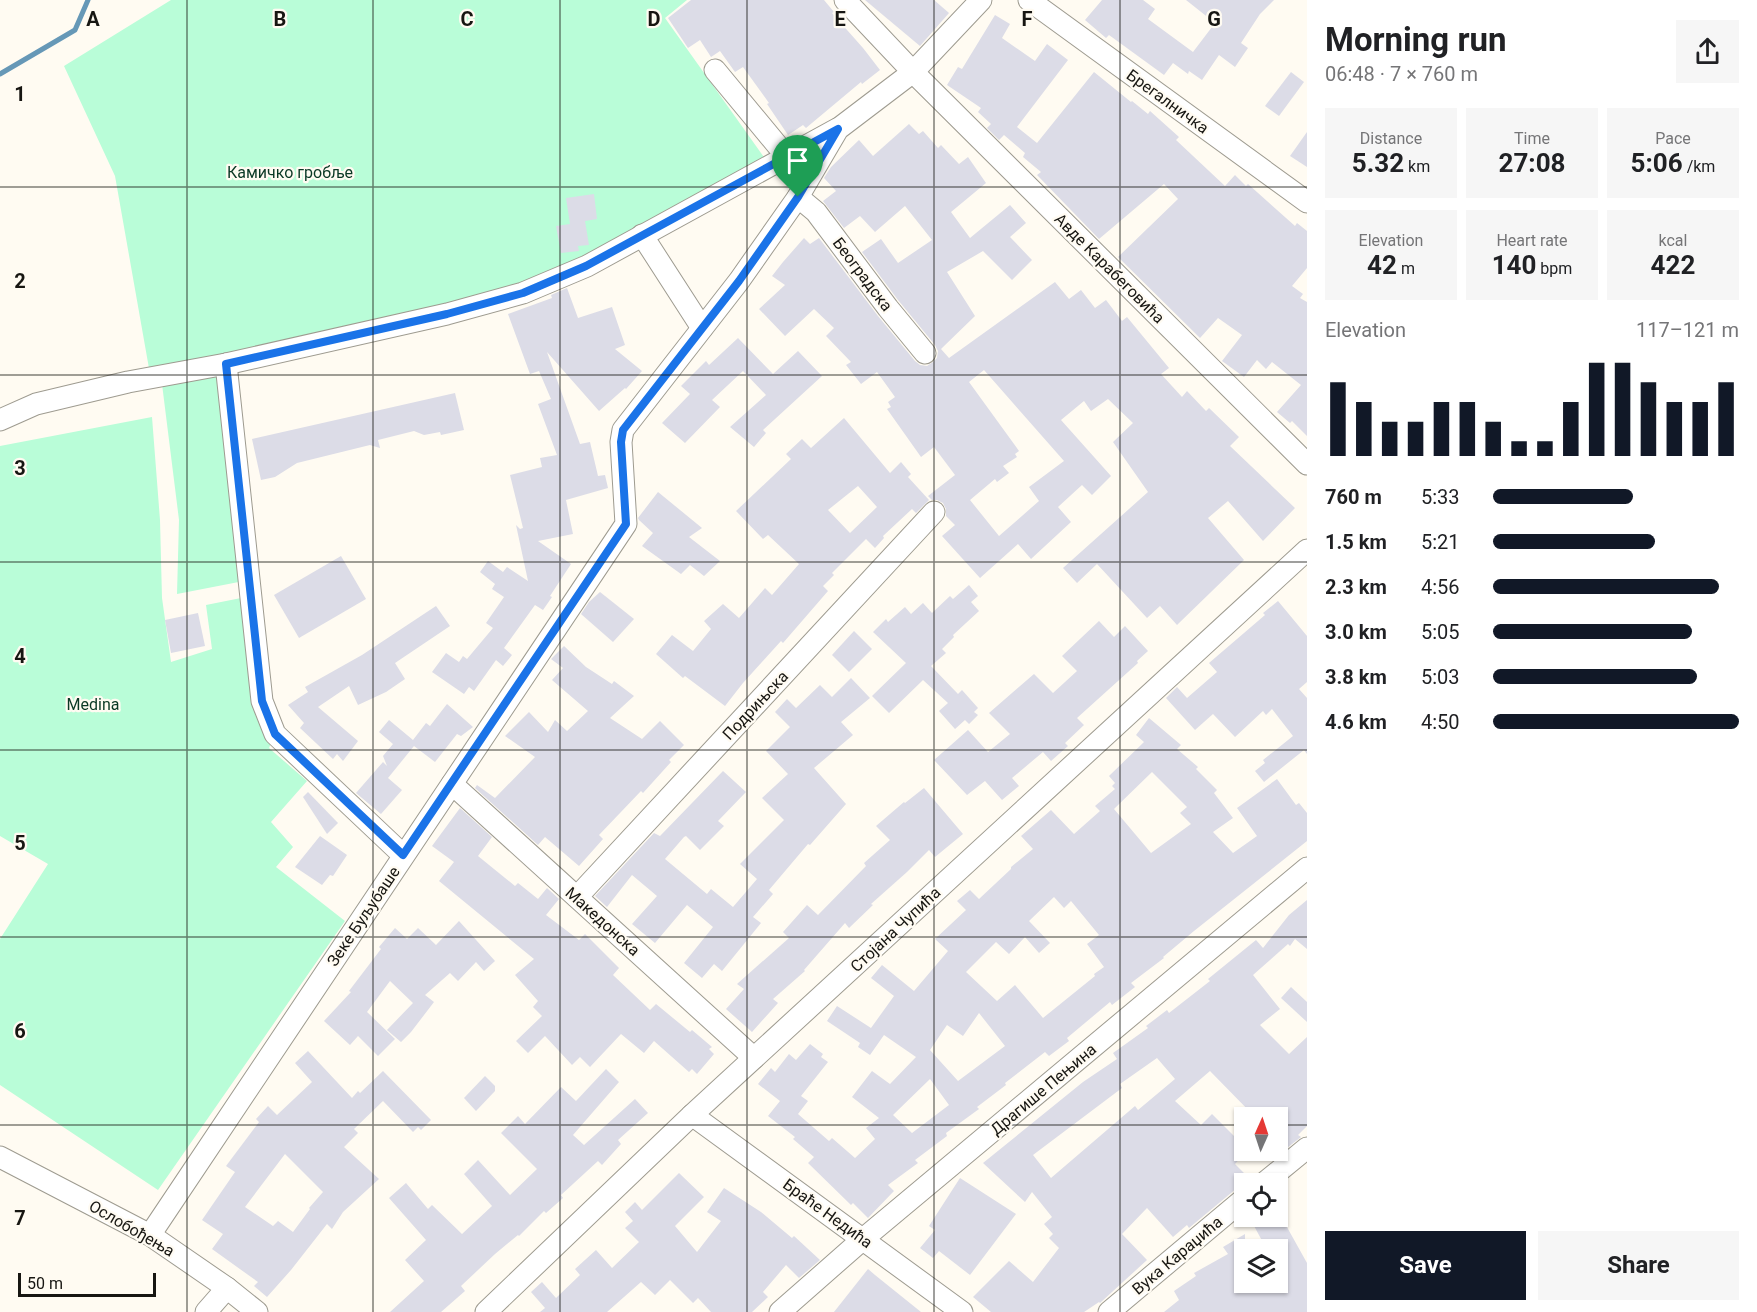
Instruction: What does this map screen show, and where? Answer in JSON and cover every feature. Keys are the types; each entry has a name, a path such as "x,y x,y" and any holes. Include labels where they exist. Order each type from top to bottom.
{"street":[{"name":"Авде Карабеговића","path":"845,0 914,72 1307,464"},
{"name":"Зеке Буљубаше","path":"150,1235 626,524 621,442 623,430 739,281 798,197 838,129 914,72 981,0"},
{"name":"Брегалничка","path":"1029,0 1307,202"},
{"path":"715,70 787,156"},
{"path":"0,420 36,404 105,387 226,364 447,314 523,293 586,266 838,129"},
{"name":"Београдска","path":"798,197 816,212 925,353"},
{"path":"642,235 702,328"},
{"path":"226,364 262,701 275,734 403,855"},
{"name":"Подрињска","path":"577,897 934,512"},
{"name":"Стојана Чупића","path":"486,1312 692,1115 1307,550"},
{"name":"Македонска","path":"452,784 754,1058"},
{"name":"Драгише Пењина","path":"780,1312 863,1239 1307,868"},
{"name":"Браће Недића","path":"692,1115 962,1312"},
{"path":"1276,1173 1307,1148"},
{"name":"Ослобођења","path":"0,1157 150,1235 227,1288 257,1312"},
{"name":"Вука Караџића","path":"1109,1312 1234,1207"},
{"path":"206,1312 227,1288"}],"green space":[{"name":"Камичко гробље","path":"171,0 687,0 665,18 773,170 529,284 150,374 115,176 64,66"},
{"path":"227,374 249,580 177,594 179,520 162,384"},
{"name":"Medina","path":"152,417 160,520 162,598 171,662 212,649 206,605 251,596 275,734 269,748 307,781 271,822 293,847 276,867 345,921 158,1190 0,1085 0,939 48,864 0,836 0,446"}],"building":[{"path":"691,0 824,0 834,12 832,13 880,70 862,84 861,82 806,128 803,125 788,135 767,104 769,103 743,67 735,72 720,51 711,57 700,40 688,48 668,18"},
{"path":"865,0 934,0 949,13 920,46"},
{"path":"1102,0 1143,0 1155,9 1148,19 1193,52 1215,23 1186,0 1274,0 1260,14 1241,43 1248,48 1235,67 1219,55 1202,80 1189,71 1188,74 1173,63 1164,75 1109,35 1106,38 1085,20"},
{"path":"995,15 1010,24 1002,38 1035,61 1047,44 1068,60 1017,127 1037,143 1094,72 1148,114 1150,111 1179,137 1176,140 1225,186 1235,175 1295,226 1297,223 1307,231 1307,268 1292,286 1303,294 1300,298 1307,302 1307,436 1292,421 1290,423 1277,412 1301,385 1272,362 1266,369 1257,360 1244,377 1222,361 1242,335 1218,318 1200,338 1118,257 1178,199 1164,184 1099,239 1037,175 1041,172 1023,157 1025,153 1004,135 999,140 987,128 991,124 978,112 981,108 947,85 958,67 962,69"},
{"path":"1291,72 1304,82 1279,116 1265,106"},
{"path":"909,124 919,134 923,131 938,148 941,145 959,164 968,157 986,183 951,212 970,238 1010,205 1026,223 1010,237 1032,260 1012,280 983,251 947,272 975,316 941,349 949,358 1055,282 1069,299 1081,290 1095,308 1106,300 1122,321 1127,317 1169,368 1161,374 1182,397 1187,391 1206,411 1209,408 1239,437 1230,446 1295,508 1263,541 1228,501 1208,518 1244,560 1177,625 1160,606 1147,618 1097,564 1077,583 1063,568 1148,492 1113,442 1133,423 1108,399 1091,411 1084,401 1061,420 1111,476 1092,495 1082,485 1058,507 1071,522 1031,559 1018,544 980,578 942,536 955,525 946,516 943,503 932,500 928,496 955,475 934,447 921,457 887,409 891,407 888,402 895,397 877,372 861,384 846,365 851,362 826,336 834,328 814,309 785,336 759,309 785,285 772,276 783,262 804,238 810,244 819,238 915,361 927,366 937,358 938,351 935,345 862,252 881,239 898,263 932,240 905,206 875,232 860,216 844,228 823,201 836,191 824,178 831,167 859,140 873,156","holes":["984,370 1064,461 1029,487 1039,501 999,536 970,500 995,479 997,482 1009,473 1003,466 1017,457 1015,454 1019,451 969,382"]},
{"path":"1307,132 1307,167 1290,156"},
{"path":"594,194 597,219 585,221 589,245 578,246 579,251 561,253 556,226 570,224 566,198"},
{"path":"567,288 578,318 612,307 625,345 615,349 642,371 626,389 599,411 547,352 580,444 590,442 598,476 605,475 608,488 566,500 573,534 538,541 571,564 543,610 535,605 504,648 512,655 503,666 496,660 474,691 469,687 464,694 432,672 446,653 459,662 463,656 467,659 493,628 486,623 504,597 492,589 495,584 480,572 488,561 503,572 507,567 528,581 516,525 520,529 523,528 510,475 542,467 540,458 557,455 538,404 551,399 539,371 530,374 508,314 552,298 551,295"},
{"path":"738,338 773,374 798,351 822,376 763,430 766,433 754,447 730,427 766,395 743,371 712,400 720,407 685,443 662,423 690,394 681,386 706,361 709,365"},
{"path":"455,393 464,430 441,435 440,432 424,435 414,431 378,440 380,448 370,445 297,463 275,477 261,480 252,439"},
{"path":"844,418 890,473 901,462 911,474 908,477 929,500 916,513 912,509 883,536 884,538 875,548 866,539 832,573 834,575 823,586 828,591 783,643 781,641 743,683 725,706 685,676 683,678 656,654 672,635 693,651 711,629 704,621 723,604 739,618 765,588 772,595 799,564 768,535 763,539 736,511 791,459 786,454 802,439 811,448","holes":["858,486 877,507 850,533 828,510"]},
{"path":"658,492 702,528 689,537 720,561 704,576 690,565 681,574 642,546 653,533 638,518"},
{"path":"341,556 366,599 299,638 274,595"},
{"path":"969,585 978,596 971,602 979,611 953,635 954,637 942,649 946,653 931,666 958,694 962,690 978,708 974,712 978,715 969,724 965,720 955,729 939,711 948,703 923,680 889,713 872,696 906,663 873,632 886,619 888,622 905,607 911,614 923,603 932,613 950,596 953,599"},
{"path":"600,592 634,619 613,642 581,614"},
{"path":"1278,601 1307,636 1307,682 1299,689 1307,698 1307,754 1304,750 1264,782 1255,771 1265,763 1263,760 1293,736 1272,709 1266,715 1263,711 1235,737 1213,714 1195,730 1166,698 1177,687 1187,698 1217,672 1209,663"},
{"path":"436,606 450,626 395,663 405,679 386,692 358,705 349,686 318,707 358,741 343,761 337,754 333,759 300,728 304,723 288,705 308,692 305,687 362,655"},
{"path":"198,613 205,646 171,653 165,620"},
{"path":"1099,621 1114,637 1125,626 1148,651 1137,661 1138,663 1077,718 1084,725 1065,743 1068,746 1051,761 1043,752 1012,778 1019,786 1002,800 985,781 967,795 934,760 968,730 988,752 1010,734 989,713 1034,674 1053,693 1077,671 1062,656"},
{"path":"854,631 872,649 849,672 832,655"},
{"path":"564,646 586,667 612,684 614,681 634,696 610,718 642,739 660,721 684,745 643,793 641,791 599,835 603,839 579,866 545,837 538,845 475,788 477,785 495,798 535,757 505,736 529,712 548,732 555,720 567,731 588,711 552,680 563,668 551,659"},
{"path":"851,678 870,698 841,722 853,735 814,768 846,804 769,890 773,894 753,917 761,923 722,971 714,964 702,978 684,963 713,927 687,905 655,943 632,924 657,896 632,875 607,907 595,896 654,833 660,836 723,771 746,792 718,821 724,826 700,850 686,836 684,837 665,859 707,894 711,889 733,907 757,879 740,864 784,820 762,798 788,774 766,751 790,727 775,712 787,699 796,708 820,685 832,697"},
{"path":"447,704 473,727 461,736 457,734 435,762 414,746 388,778 402,790 381,814 356,793 383,762 387,766 383,756 393,744 379,732 389,720 413,740 426,723 430,726"},
{"path":"1149,718 1181,745 1177,749 1198,767 1196,769 1217,790 1214,793 1233,818 1213,832 1233,853 1257,836 1237,808 1277,779 1296,805 1299,803 1307,813 1307,841 1131,983 1135,987 1112,1005 1110,1002 1067,1038 1069,1041 1049,1056 1045,1052 977,1107 979,1109 946,1133 947,1136 915,1160 918,1163 888,1185 894,1191 868,1218 853,1203 851,1205 808,1163 814,1157 793,1139 795,1137 768,1116 780,1101 758,1084 771,1068 775,1072 789,1054 796,1060 810,1044 823,1054 821,1057 828,1062 801,1096 808,1101 798,1114 829,1141 832,1138 855,1158 875,1139 866,1128 879,1118 852,1097 872,1071 890,1084 916,1057 884,1035 870,1055 858,1047 860,1043 827,1021 837,1006 871,1028 894,996 871,978 882,965 914,991 948,951 935,939 966,910 957,901 970,890 979,899 1033,849 1021,836 1051,810 1074,834 1100,811 1095,806 1115,789 1112,786 1115,783 1109,776 1144,742 1136,735","holes":["1152,772 1187,807 1180,813 1191,824 1151,853 1114,809","1054,897 1064,908 1071,901 1099,935 1087,944 1104,967 1043,1018 1015,985 997,1001 966,972 996,942 1009,954 1025,937 1039,953 1050,943 1029,921","979,1013 1005,1046 958,1081 930,1050 947,1025 963,1036","930,1079 949,1105 912,1133 893,1115"]},
{"path":"924,788 963,834 935,857 929,850 871,904 873,905 849,928 845,923 805,971 773,999 778,1003 752,1032 726,1009 744,989 737,984 789,938 783,932 807,905 818,915 866,866 864,863 890,840 876,826"},
{"path":"308,792 338,823 327,834 303,797"},
{"path":"460,808 492,837 478,856 515,886 518,883 538,899 547,888 559,899 546,915 579,940 585,934 619,968 613,975 650,1010 656,1004 712,1047 709,1049 714,1054 697,1074 692,1069 689,1072 654,1041 644,1053 621,1034 590,1067 580,1057 572,1065 545,1036 528,1053 516,1041 542,1016 533,1007 538,1001 515,975 534,959 439,881 454,862 432,846"},
{"path":"320,836 347,855 333,876 330,875 322,885 295,867"},
{"path":"1307,900 1307,949 1295,939 1290,946 1288,944 1253,975 1280,1009 1260,1025 1289,1054 1307,1037 1307,1126 1298,1135 1301,1137 1288,1147 1288,1107 1245,1107 1210,1071 1175,1101 1201,1125 1212,1114 1234,1136 1234,1161 1238,1161 1235,1164 1244,1173 1234,1173 1234,1190 1189,1228 1187,1225 1173,1237 1147,1208 1122,1234 1147,1260 1100,1303 1084,1312 991,1312 973,1297 1009,1261 1033,1282 1059,1248 1049,1238 1053,1234 1044,1224 1052,1217 1032,1192 1025,1202 983,1163 1083,1082 1117,1059 1113,1053 1148,1028 1146,1026 1167,1010 1169,1013 1210,981 1208,979 1256,940 1263,948 1289,915","holes":["1157,1058 1175,1079 1138,1110 1135,1106 1051,1178 1033,1155 1122,1088 1120,1084"]},
{"path":"459,921 495,961 484,971 476,962 458,981 450,973 425,995 434,1002 401,1042 387,1030 413,1003 390,981 367,1012 395,1039 378,1056 358,1036 350,1045 324,1021 351,992 349,991 381,949 379,947 395,928 407,939 418,928 436,945"},
{"path":"1291,987 1307,1002 1307,1022 1281,998"},
{"path":"308,1051 352,1098 383,1071 431,1120 421,1130 418,1127 413,1132 383,1101 354,1129 358,1133 344,1147 379,1179 343,1212 332,1229 327,1224 267,1297 254,1286 258,1282 212,1249 223,1234 202,1220 235,1172 226,1166 259,1122 256,1119 268,1106 277,1115 312,1082 295,1063","holes":["285,1154 323,1192 293,1232 278,1221 273,1226 245,1207"]},
{"path":"606,1069 619,1082 573,1135 584,1145 635,1099 648,1113 618,1140 621,1144 602,1165 598,1161 561,1195 563,1198 546,1213 544,1211 519,1236 495,1254 461,1286 465,1291 441,1312 390,1312 424,1281 405,1260 426,1240 389,1198 406,1183 428,1209 432,1205 462,1234 492,1206 464,1174 478,1160 510,1195 537,1169 501,1133 518,1116 525,1124 561,1087 576,1101"},
{"path":"485,1076 495,1086 495,1091 476,1111 464,1098"},
{"path":"679,1173 704,1197 675,1226 697,1252 721,1221 707,1212 724,1188 761,1212 792,1238 794,1236 820,1260 799,1278 786,1265 763,1292 768,1297 752,1312 711,1312 698,1298 693,1303 670,1280 655,1295 641,1282 607,1312 540,1312 545,1308 531,1292 542,1282 556,1298 580,1275 575,1269 596,1250 612,1268 639,1242 625,1228 633,1221 625,1212 635,1202 642,1210"},
{"path":"960,1178 1016,1214 970,1275 939,1251 933,1258 920,1248 935,1230 929,1226"},
{"path":"1255,1227 1287,1227 1307,1263 1307,1312 1164,1312 1179,1300 1174,1291 1196,1276 1194,1273 1228,1254 1223,1247 1234,1240 1234,1293 1288,1293 1288,1239 1261,1239"},
{"path":"868,1269 875,1275 921,1312 834,1312"}],"waterway":[{"path":"0,74 75,30 88,0"}],"route":[{"path":"838,129 798,197 739,281 623,430 621,442 626,524 403,855 275,734 262,701 226,364 447,314 523,293 586,266 838,129"}]}
